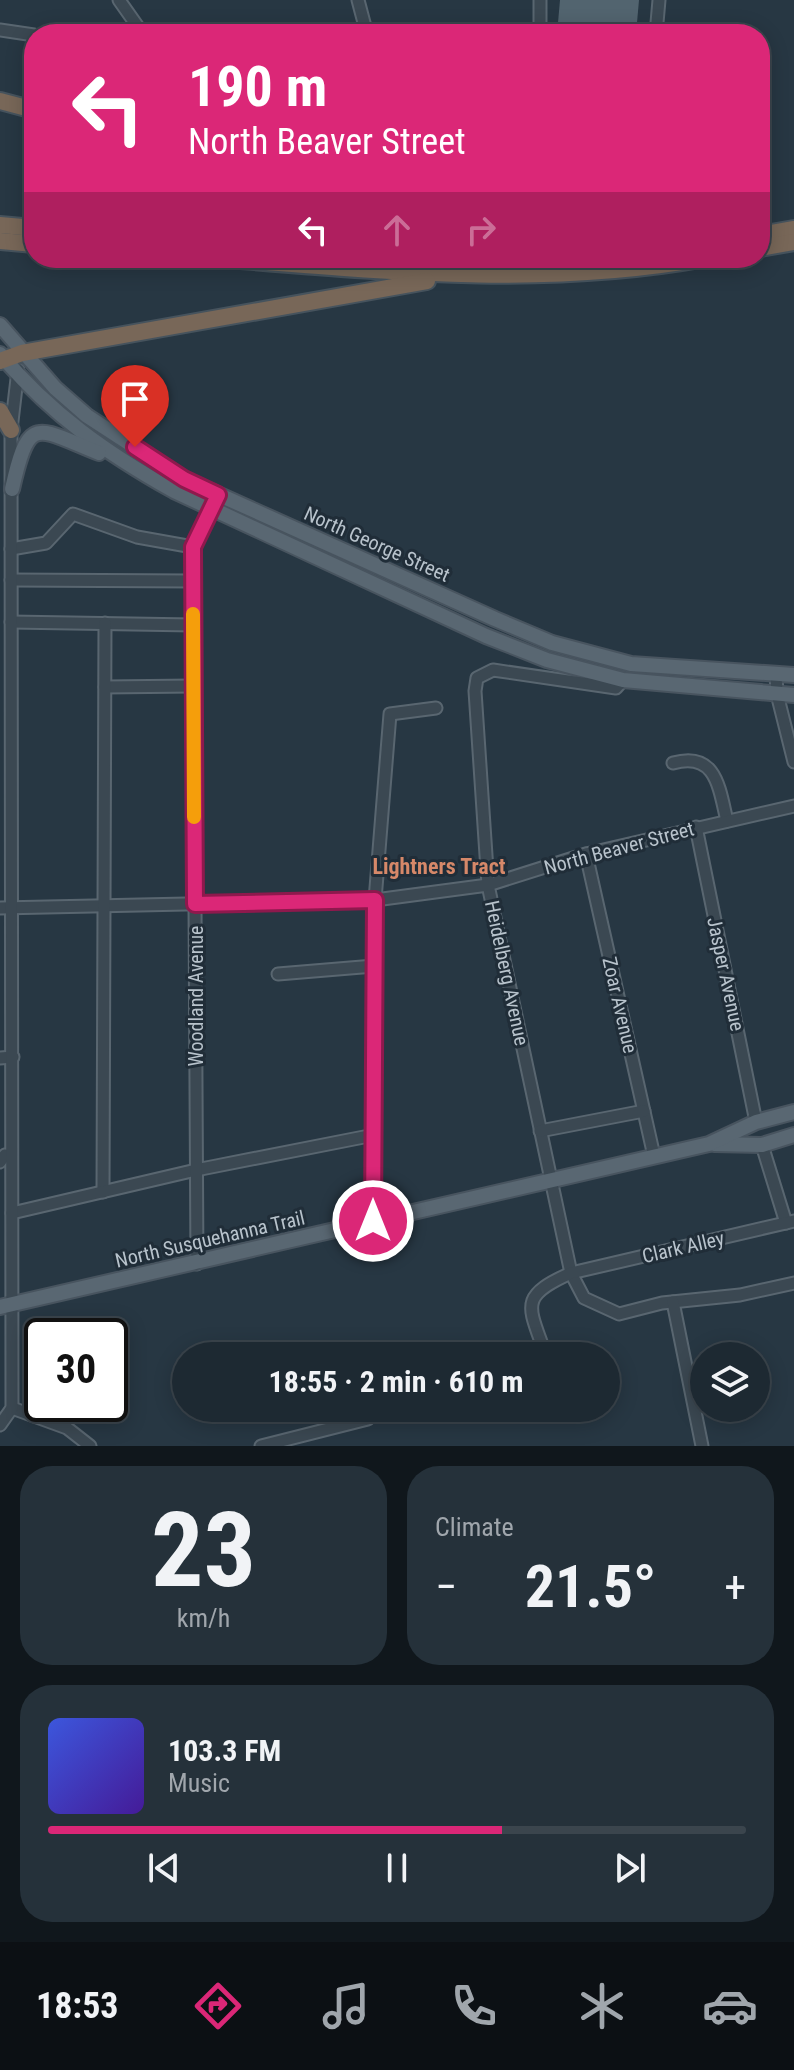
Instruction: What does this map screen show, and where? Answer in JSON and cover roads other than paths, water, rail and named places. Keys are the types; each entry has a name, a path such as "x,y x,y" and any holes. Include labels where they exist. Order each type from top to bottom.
{"highway":[{"path":"0,101 24,107"},
{"path":"0,225 24,227"},
{"path":"770,233 794,229"},
{"path":"0,241 24,243"},
{"path":"770,246 794,242"},
{"path":"346,268 450,276 609,268"},
{"path":"6,361 22,353 450,276"},
{"path":"0,411 11,430"}],"main road":[{"name":"North George Street","path":"0,325 22,353 87,416 214,501 486,636 547,660 623,680 794,695"},
{"name":"North George Street","path":"6,361 77,431 130,467 552,643 631,664 794,675"},
{"path":"12,489 21,450 29,436 38,431 50,432 130,467"},
{"name":"North Susquehanna Trail","path":"6,1306 709,1144 756,1122 794,1112"},
{"name":"North Susquehanna Trail","path":"709,1144 762,1145 794,1135"}],"street":[{"path":"119,0 136,24"},
{"path":"358,0 364,24"},
{"path":"540,0 540,24"},
{"path":"657,24 659,0"},
{"path":"0,30 24,34"},
{"path":"0,1425 12,1408 6,1306 12,1213 4,1156 14,908 8,628 12,489 6,361"},
{"name":"Woodland Avenue","path":"197,1264 193,547 214,501"},
{"path":"11,549 46,543 73,514 137,537 193,547"},
{"path":"11,580 193,581"},
{"path":"8,628 105,623 193,625"},
{"path":"103,1192 105,623"},
{"name":"Heidelberg Avenue","path":"571,1273 488,885 473,707 477,678 493,670 616,688 623,680"},
{"path":"776,674 777,694 794,762"},
{"path":"105,687 193,686"},
{"path":"373,1221 375,900 390,714 436,708"},
{"path":"673,763 690,758 700,760 709,769 719,786 727,821"},
{"name":"North Beaver Street","path":"0,908 375,900 488,885 586,854 794,806"},
{"name":"Jasper Avenue","path":"696,827 756,1122"},
{"name":"Zoar Avenue","path":"586,854 654,1156"},
{"path":"278,974 374,966"},
{"path":"540,1131 644,1111"},
{"path":"12,1213 196,1170 374,1135"},
{"path":"762,1145 790,1222"},
{"name":"Clark Alley","path":"541,1342 531,1313 532,1300 541,1286 571,1273 790,1222"},
{"path":"571,1273 584,1298 607,1311 632,1312 673,1302 740,1295 794,1283"},
{"path":"673,1302 702,1446"},
{"path":"12,1408 67,1428 90,1446"},
{"path":"261,1446 356,1422"}],"district":[{"name":"Lightners Tract","path":"439,866"}]}
